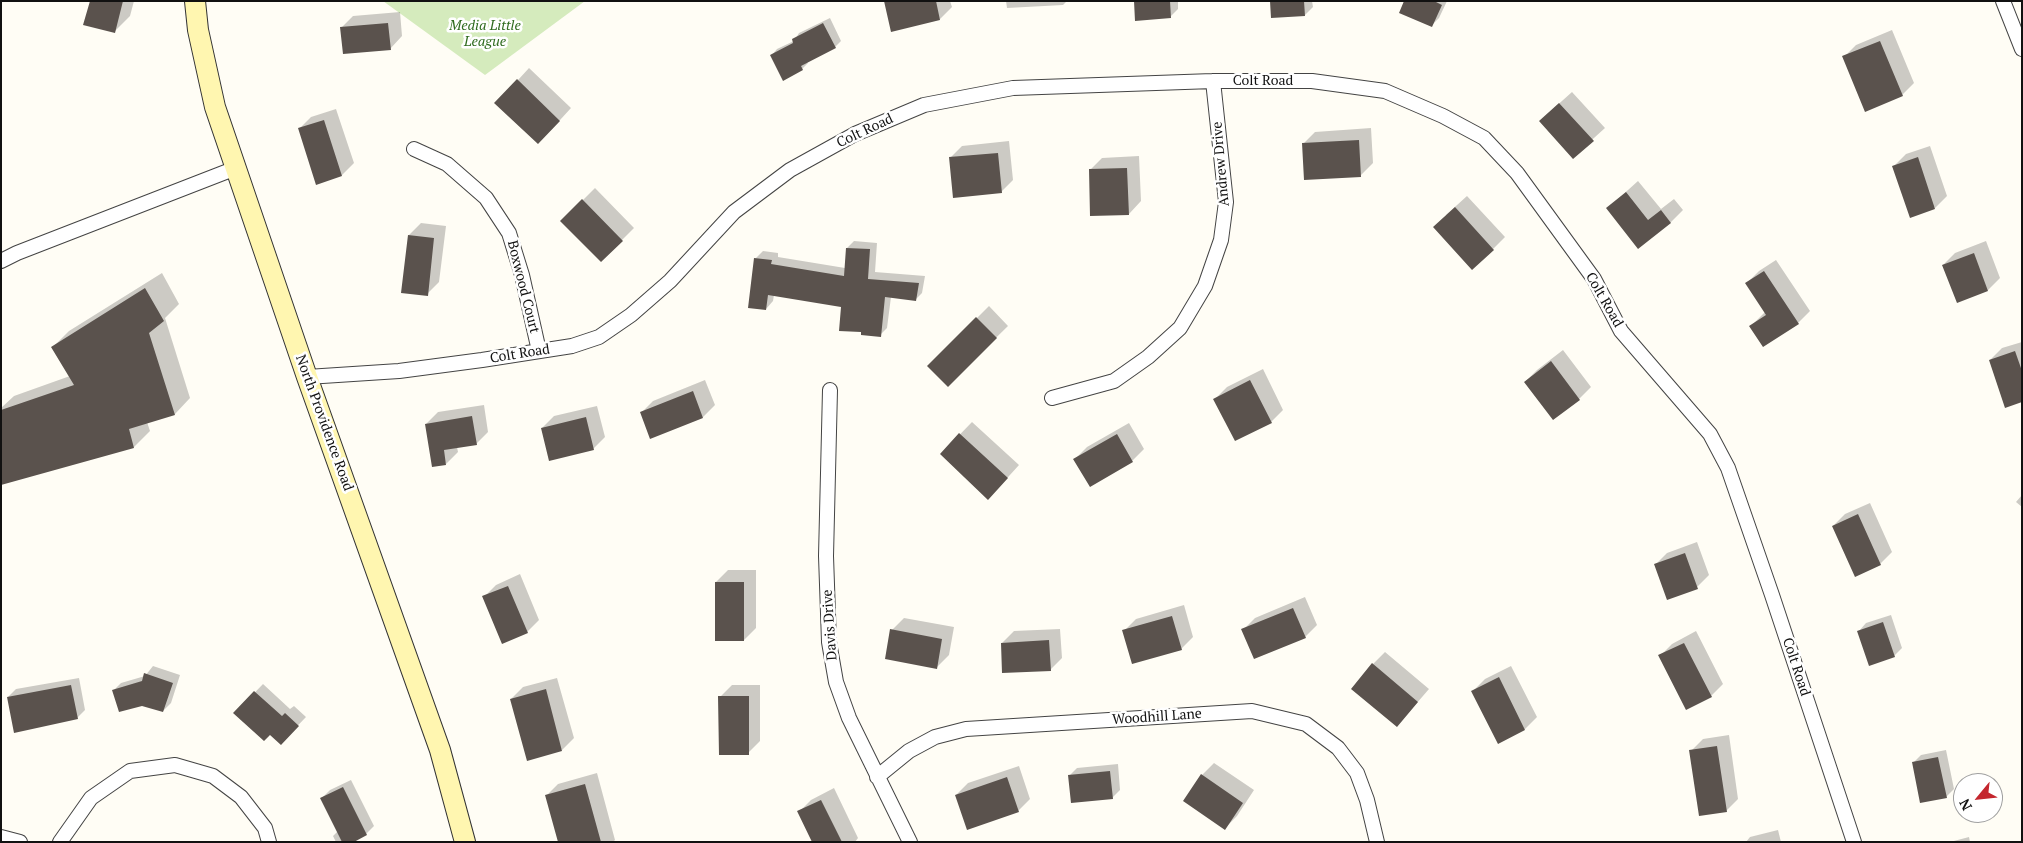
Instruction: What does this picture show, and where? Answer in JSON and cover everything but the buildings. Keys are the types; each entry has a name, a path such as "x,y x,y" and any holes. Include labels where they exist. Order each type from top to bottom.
{"main road":[{"name":"North Providence Road","path":"195,1 198,30 215,107 307,377 440,750 465,842"}],"street":[{"path":"2003,1 2022,49"},
{"name":"Colt Road","path":"307,377 399,371 572,346 599,337 631,315 670,281 734,212 790,170 855,134 924,105 1013,88 1213,81 1312,81 1385,91 1443,116 1484,138 1518,173 1594,279 1622,331 1710,434 1728,468 1854,842"},
{"name":"Andrew Drive","path":"1052,398 1114,381 1148,357 1180,328 1205,286 1222,240 1226,202 1213,81"},
{"name":"Boxwood Court","path":"414,149 447,164 486,198 509,233 522,274 539,351"},
{"path":"1,261 17,253 236,168"},
{"name":"Davis Drive","path":"830,390 826,556 829,642 836,682 849,718 910,842"},
{"name":"Woodhill Lane","path":"877,777 909,751 935,737 966,729 1252,711 1306,724 1338,748 1357,773 1367,800 1377,842"},
{"path":"60,842 91,798 130,771 175,765 213,776 241,797 265,828 269,842"},
{"path":"1,837 20,842"}],"green space":[{"name":"Media Little League","path":"383,1 585,1 485,75"}]}
